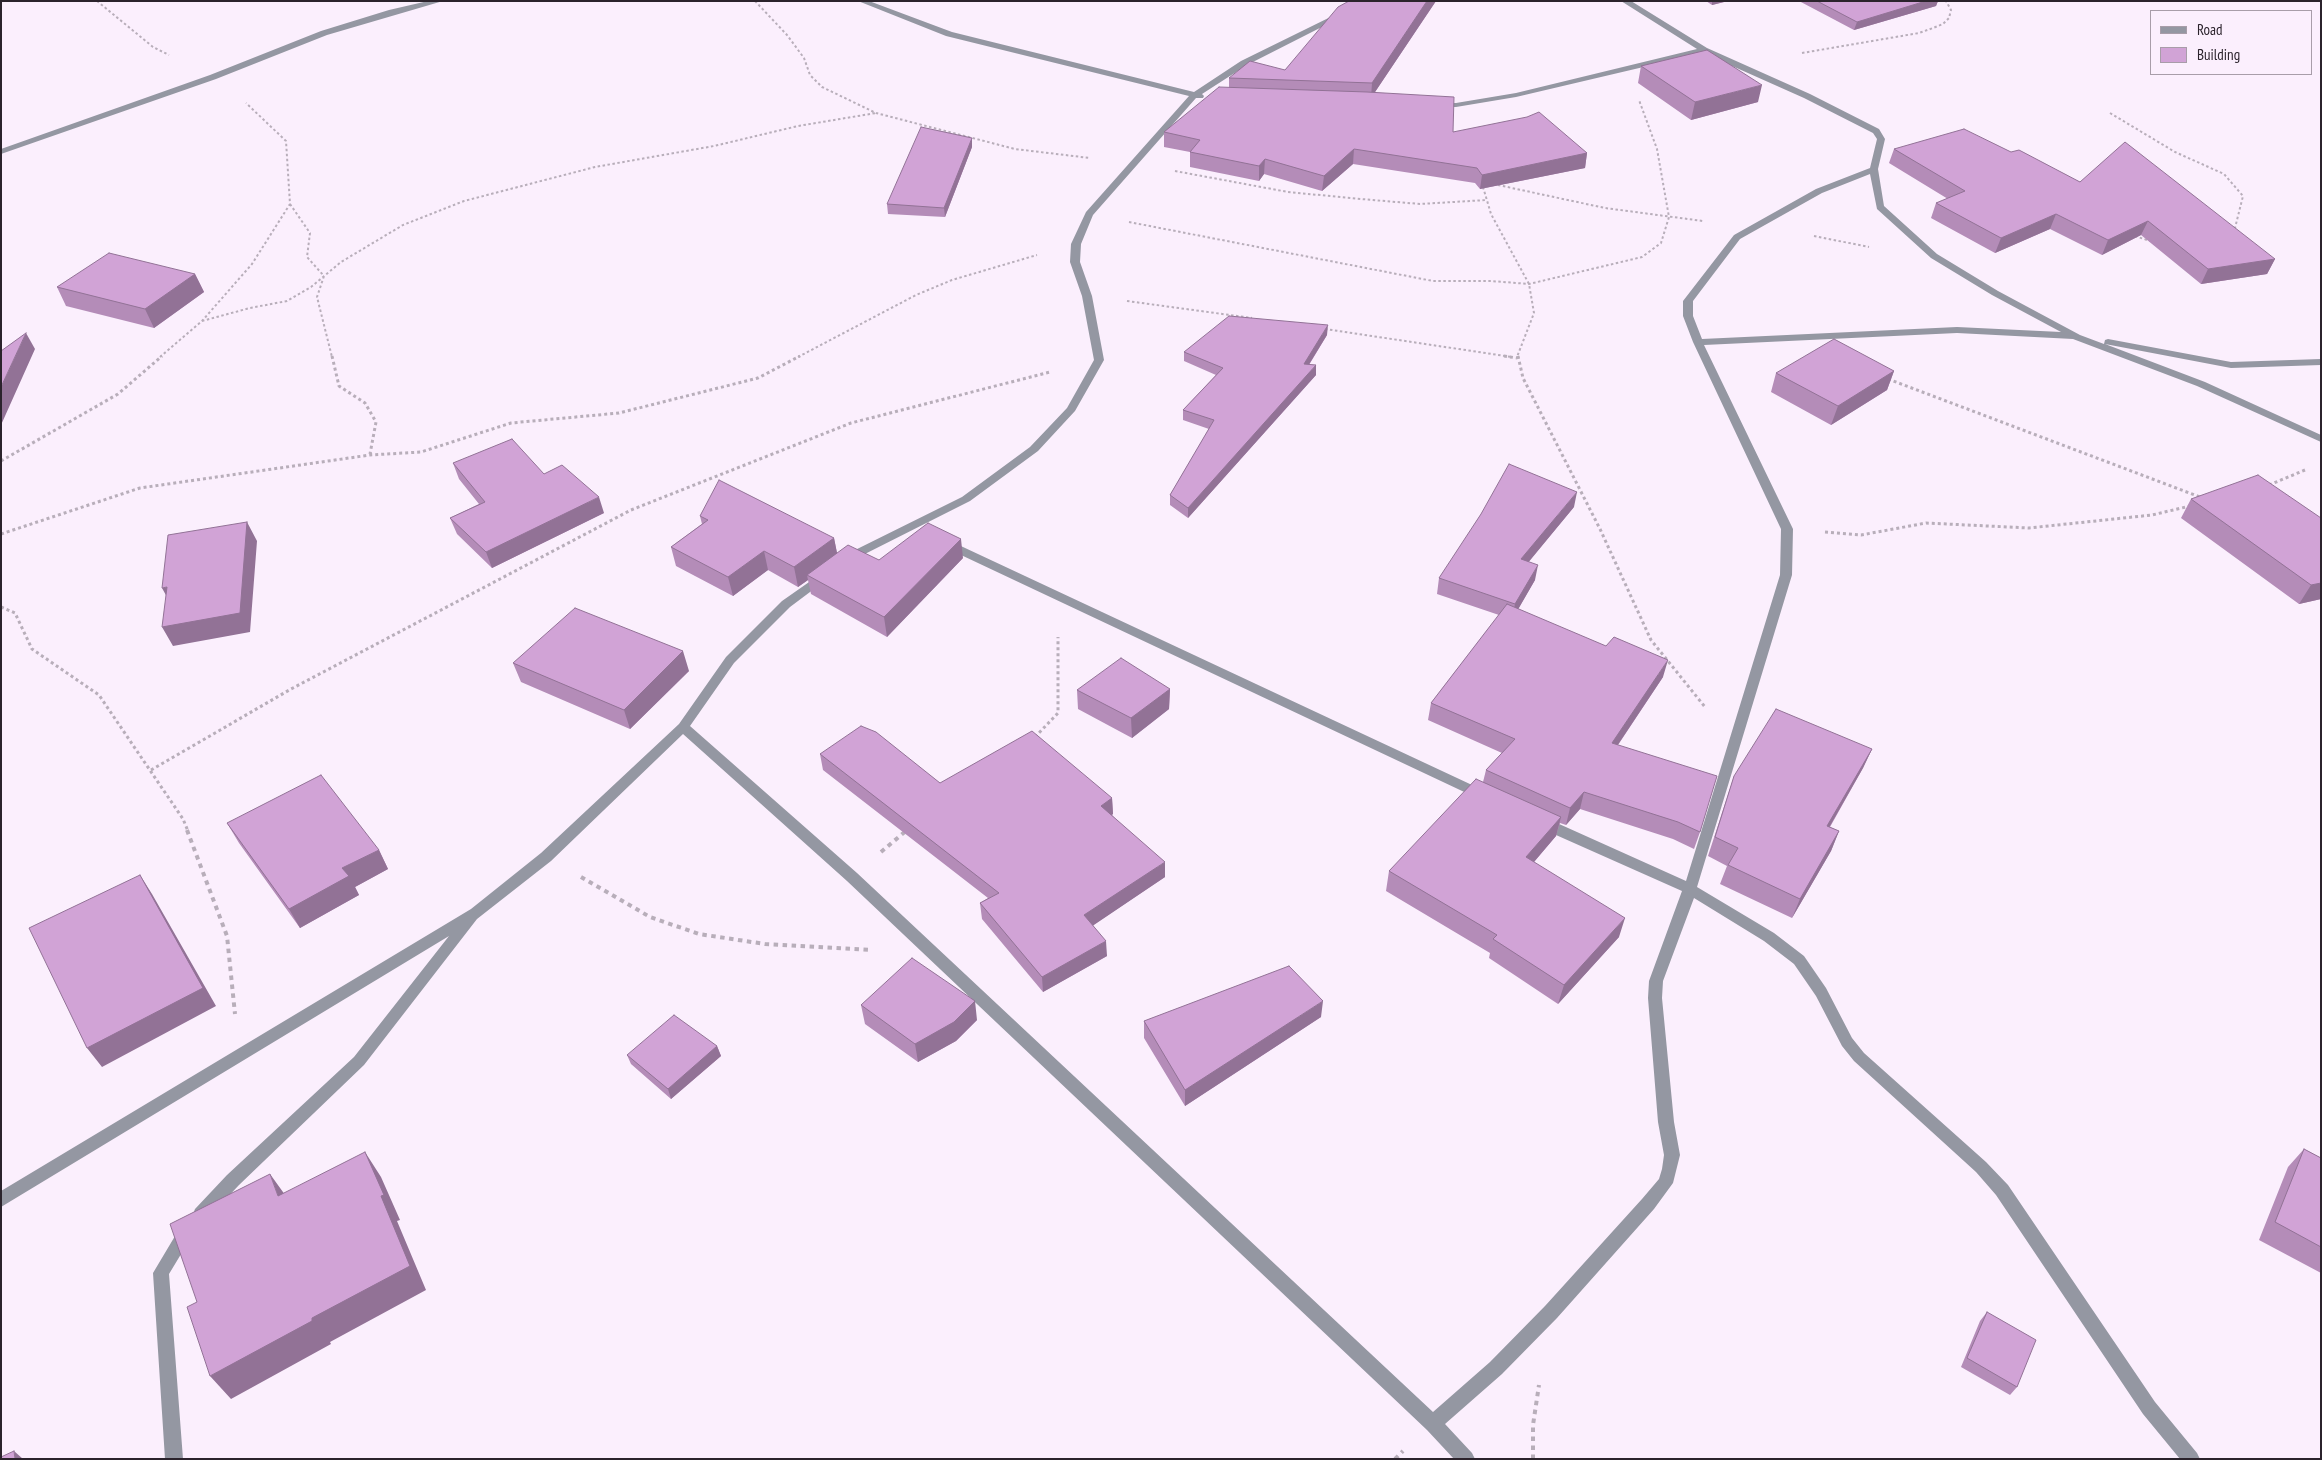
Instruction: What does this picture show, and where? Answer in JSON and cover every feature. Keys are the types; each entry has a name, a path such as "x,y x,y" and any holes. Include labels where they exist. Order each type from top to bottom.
{"street":[{"path":"1,152 213,77 324,33 392,12 439,1"},
{"path":"862,1 949,34 1193,96 1212,97"},
{"path":"1,1200 476,913 546,857 683,727 730,660 786,604 852,556 966,499 1034,449 1071,409 1099,360 1087,296 1075,262 1076,244 1089,214 1193,96 1244,63 1369,1"},
{"path":"1625,1 1704,50 1807,96 1876,131 1881,139 1874,169 1880,208 1934,256 1995,293 2077,337 2201,384 2321,438"},
{"path":"1430,104 1456,106 1479,102 1627,70 1704,50"},
{"path":"1433,1424 1496,1368 1551,1312 1665,1182 1672,1155 1665,1113 1655,998 1656,981 1690,889 1733,742 1786,575 1787,529 1698,342 1688,316 1688,301 1737,237 1819,191 1874,169"},
{"path":"1698,342 1957,330 2077,337 2231,365 2321,362"},
{"path":"912,527 1494,801"},
{"path":"683,727 852,877 1433,1424 1466,1459"},
{"path":"1530,817 1690,889 1769,937 1799,960 1821,992 1847,1042 1859,1057 1981,1167 2002,1190 2149,1408 2191,1459"},
{"path":"174,1459 161,1274 188,1229 233,1180 359,1061 476,913"}],"path":[{"path":"98,1 152,47 213,77 243,100 286,141 290,204 310,232 307,257 324,276"},
{"path":"755,1 787,35 804,58 810,75 822,87 876,113 1015,149 1133,164 1288,192 1420,204 1487,200"},
{"path":"1798,54 1926,31 1943,24 1949,18 1951,10 1946,1"},
{"path":"1089,214 1433,281 1490,281 1529,284 1642,257 1661,243 1669,217 1657,149 1627,70"},
{"path":"202,321 250,308 286,301 311,288 341,262 403,225 464,201 595,167 714,146 798,126 876,113"},
{"path":"2110,113 2175,152 2224,174 2243,196 2233,238"},
{"path":"1482,181 1492,214 1529,284 1534,314 1517,358 1523,378 1600,529 1652,640 1733,742"},
{"path":"1491,183 1604,208 1844,241 1873,248"},
{"path":"1,461 118,394 202,321 252,264 290,204"},
{"path":"2130,235 2154,241"},
{"path":"1,534 140,488 370,454 421,452 511,423 619,413 758,378 916,295 952,280 1076,244"},
{"path":"324,276 316,298 339,386 365,403 376,422 370,454"},
{"path":"1087,296 1254,318"},
{"path":"1322,328 1517,358"},
{"path":"151,770 291,689 631,510 851,422 1099,360"},
{"path":"1883,377 2202,498"},
{"path":"2261,488 2312,468"},
{"path":"1787,529 1861,535 1926,523 2029,528 2152,516 2194,505"},
{"path":"1034,737 1058,713 1058,637 1048,591"},
{"path":"1,606 15,613 32,649 99,695 183,819 227,936 239,1056"},
{"path":"852,877 910,828"},
{"path":"546,857 650,917 699,934 765,944 844,950 928,950"}],"building":[{"path":"1349,1 1427,1 1372,83 1229,78 1250,61 1285,70 1338,7"},
{"path":"1817,1 1926,1 1857,22"},
{"path":"1707,50 1762,85 1695,102 1641,66"},
{"path":"1219,87 1454,97 1453,132 1527,117 1539,112 1587,153 1482,175 1477,168 1354,149 1324,176 1265,159 1259,166 1190,152 1200,140 1164,132"},
{"path":"921,127 972,138 944,208 887,204"},
{"path":"1964,129 2011,152 2019,150 2080,182 2125,142 2275,259 2208,269 2148,221 2108,240 2056,214 2001,238 1936,203 1965,191 1894,149"},
{"path":"109,253 195,274 145,309 57,287"},
{"path":"1229,316 1328,325 1304,364 1316,365 1188,508 1170,495 1214,420 1183,410 1223,368 1184,352"},
{"path":"26,333 1,387 1,351"},
{"path":"1834,339 1894,371 1838,406 1776,373"},
{"path":"512,439 544,474 562,465 599,497 486,552 450,518 485,502 453,463"},
{"path":"1509,464 1577,492 1521,559 1538,565 1515,604 1439,578 1481,514"},
{"path":"2258,475 2321,518 2321,583 2311,585 2191,499"},
{"path":"719,480 834,538 794,567 764,551 728,577 671,547 708,520 700,516"},
{"path":"247,522 240,613 162,627 167,587 162,588 168,535"},
{"path":"928,523 961,539 884,617 807,575 848,545 879,560"},
{"path":"1507,604 1606,646 1614,637 1668,660 1612,743 1717,776 1700,832 1678,822 1584,792 1570,808 1486,770 1515,739 1431,703"},
{"path":"575,608 683,651 624,710 513,663"},
{"path":"1121,658 1170,689 1131,718 1077,690"},
{"path":"1776,709 1872,749 1827,826 1839,831 1800,899 1728,865 1738,848 1715,837 1734,776"},
{"path":"861,726 876,732 940,783 1032,731 1112,798 1101,806 1165,862 1084,915 1106,941 1042,977 980,903 999,893 820,754"},
{"path":"321,775 379,850 342,868 349,876 289,909 227,823"},
{"path":"1476,779 1561,817 1526,857 1625,918 1564,985 1493,939 1497,935 1389,871"},
{"path":"140,875 203,988 87,1048 29,928"},
{"path":"912,958 975,1001 954,1022 915,1044 861,1005"},
{"path":"1289,966 1323,1001 1185,1090 1144,1021"},
{"path":"674,1015 717,1046 668,1089 627,1055"},
{"path":"2304,1149 2321,1158 2321,1247 2275,1222"},
{"path":"365,1152 384,1195 381,1196 410,1266 312,1318 312,1321 210,1376 187,1307 197,1302 170,1224 270,1174 278,1196"},
{"path":"1987,1312 2036,1340 2017,1387 1967,1358"},
{"path":"14,1451 15,1459 1,1459 1,1457"}]}
